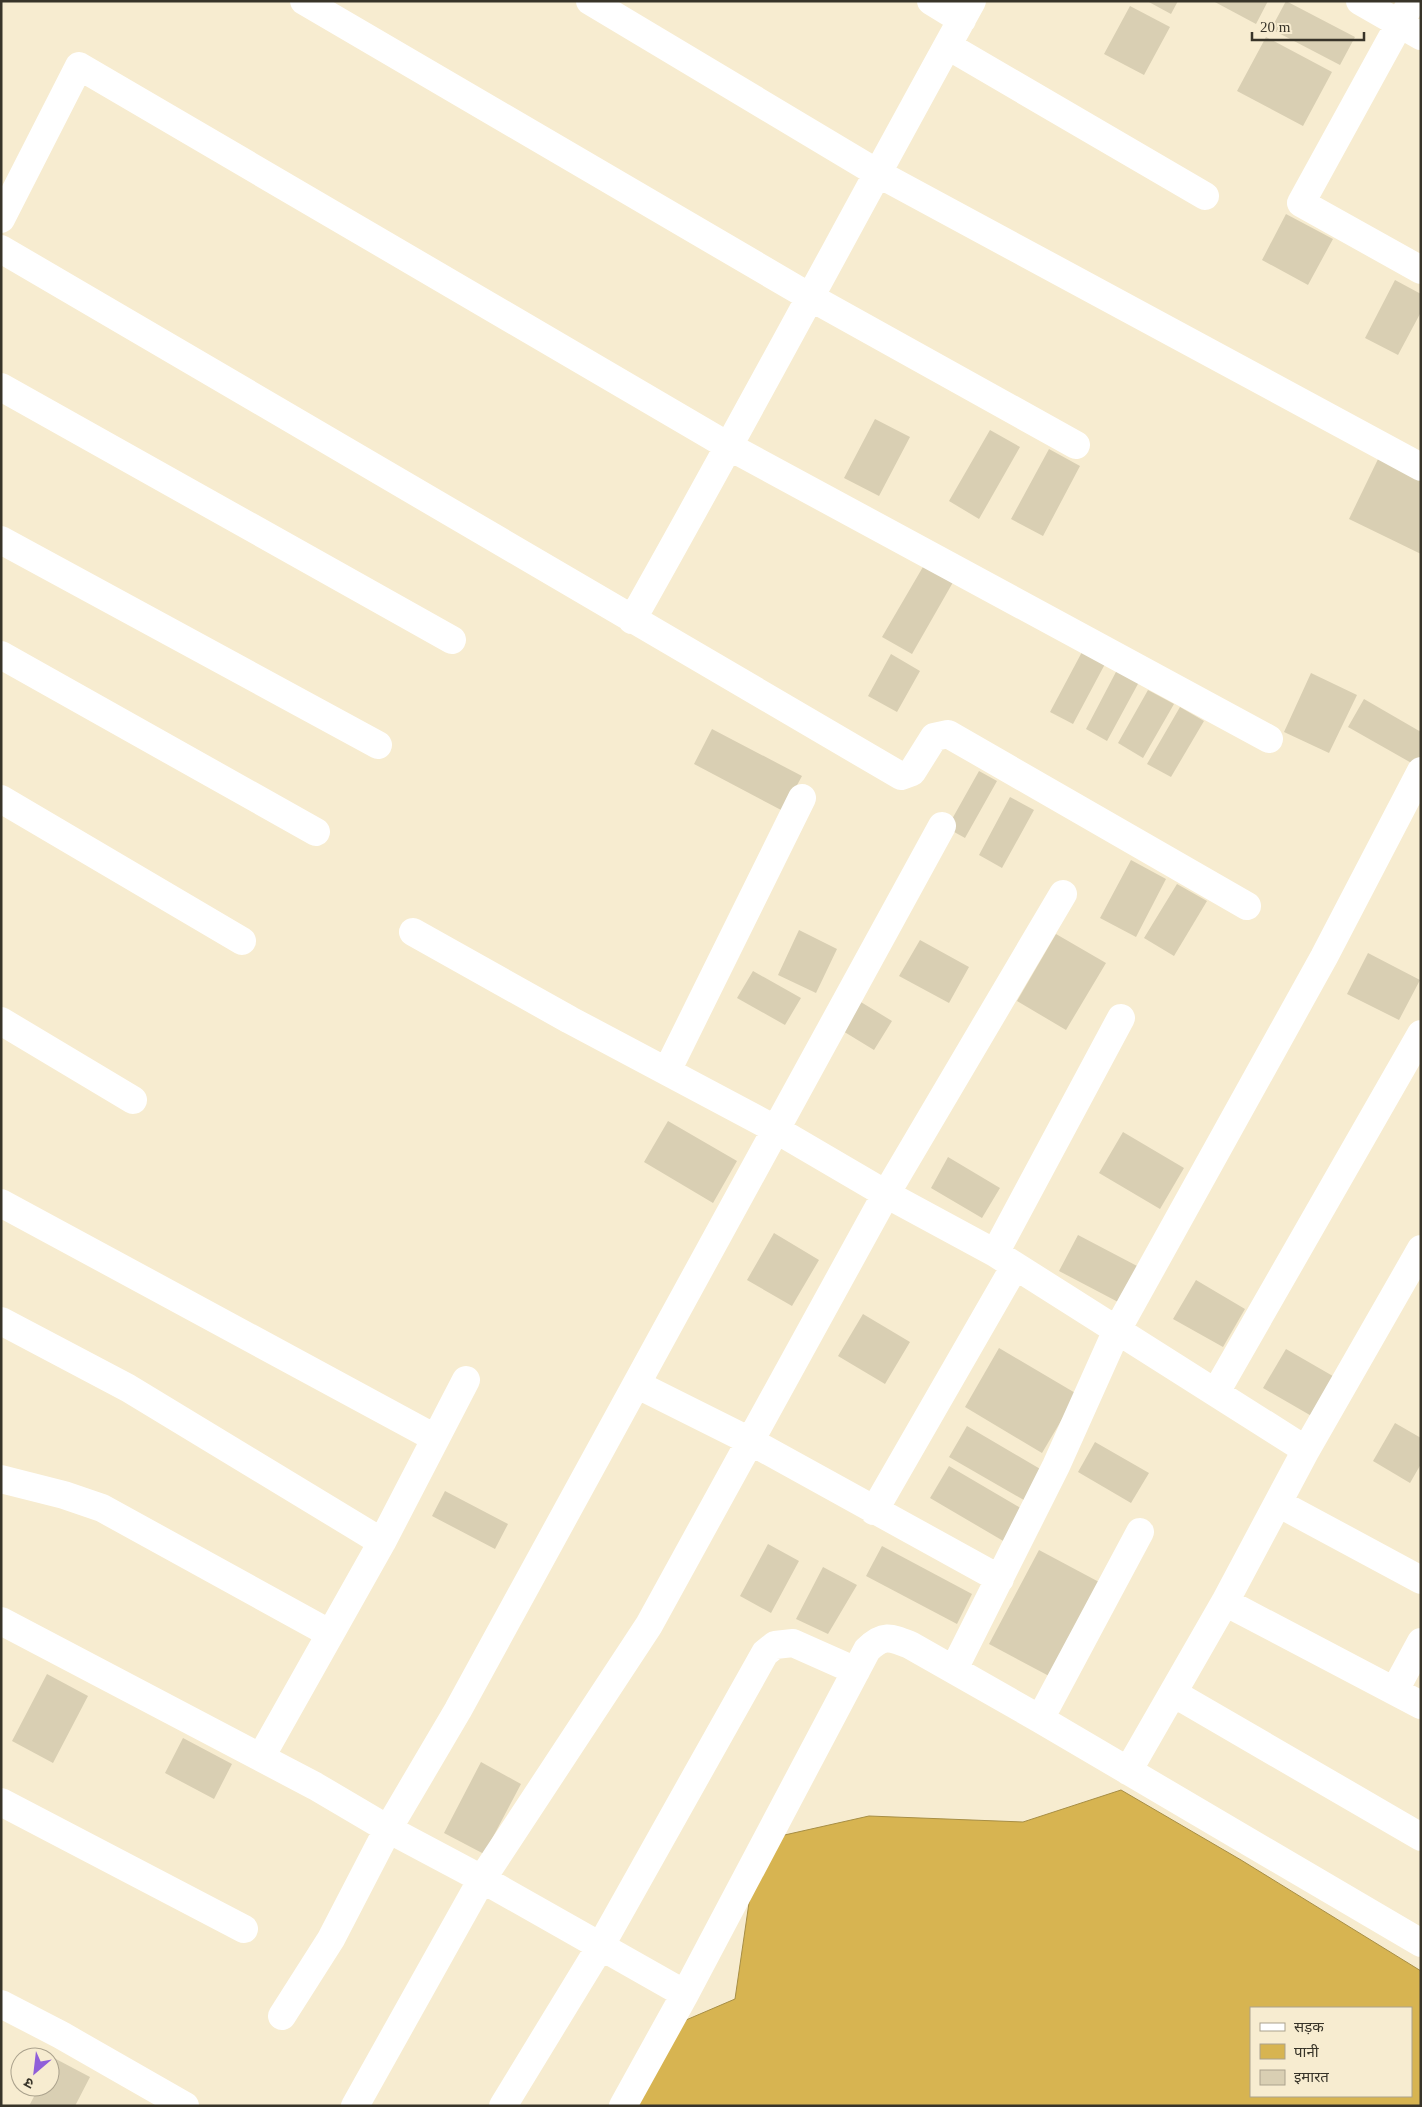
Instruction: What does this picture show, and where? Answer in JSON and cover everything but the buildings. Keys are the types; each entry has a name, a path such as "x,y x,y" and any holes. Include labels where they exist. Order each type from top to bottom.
{"street":[{"path":"304,1 810,297 1076,445"},
{"path":"590,1 878,174 1421,467"},
{"path":"632,620 730,447 967,10 931,1"},
{"path":"1360,1 1411,21 1301,203 1421,270"},
{"path":"948,46 1206,196"},
{"path":"1,219 79,66 730,447 1269,739"},
{"path":"1,249 901,776 912,772 934,738 948,734 1247,906"},
{"path":"1,387 452,640"},
{"path":"1,540 378,745"},
{"path":"1,655 316,832"},
{"path":"954,1669 1056,1466 1117,1330 1319,966 1421,771"},
{"path":"667,1071 802,798"},
{"path":"1,799 242,941"},
{"path":"282,2016 331,1939 388,1829 458,1710 558,1524 638,1384 775,1129 942,826"},
{"path":"365,2102 482,1879 650,1625 886,1194 1063,894"},
{"path":"413,932 570,1020 775,1129 886,1194 1005,1260 1306,1450"},
{"path":"874,1511 1005,1260 1121,1018"},
{"path":"1,1020 134,1100"},
{"path":"1216,1392 1421,1034"},
{"path":"1,1203 435,1438"},
{"path":"1128,1771 1225,1602 1306,1450 1421,1249"},
{"path":"1,1321 128,1388 382,1542"},
{"path":"261,1757 329,1633 382,1542 466,1380"},
{"path":"638,1384 750,1441 1000,1579"},
{"path":"1,1479 64,1495 102,1508 329,1633"},
{"path":"1278,1503 1421,1580"},
{"path":"1040,1718 1140,1532"},
{"path":"1225,1602 1421,1705"},
{"path":"1,1621 261,1757 685,1994"},
{"path":"623,2106 685,1994 856,1671 868,1650 877,1640 892,1638 910,1645 954,1669 1421,1943"},
{"path":"1394,1690 1421,1642"},
{"path":"503,2106 600,1947 766,1653 775,1645 792,1643 856,1671"},
{"path":"1173,1693 1421,1837"},
{"path":"1,1802 244,1929"},
{"path":"1,2004 185,2106"}],"water":[{"path":"1121,1790 1241,1860 1421,1971 1421,2106 634,2106 665,2029 735,1999 758,1841 869,1816 1023,1822"}]}
